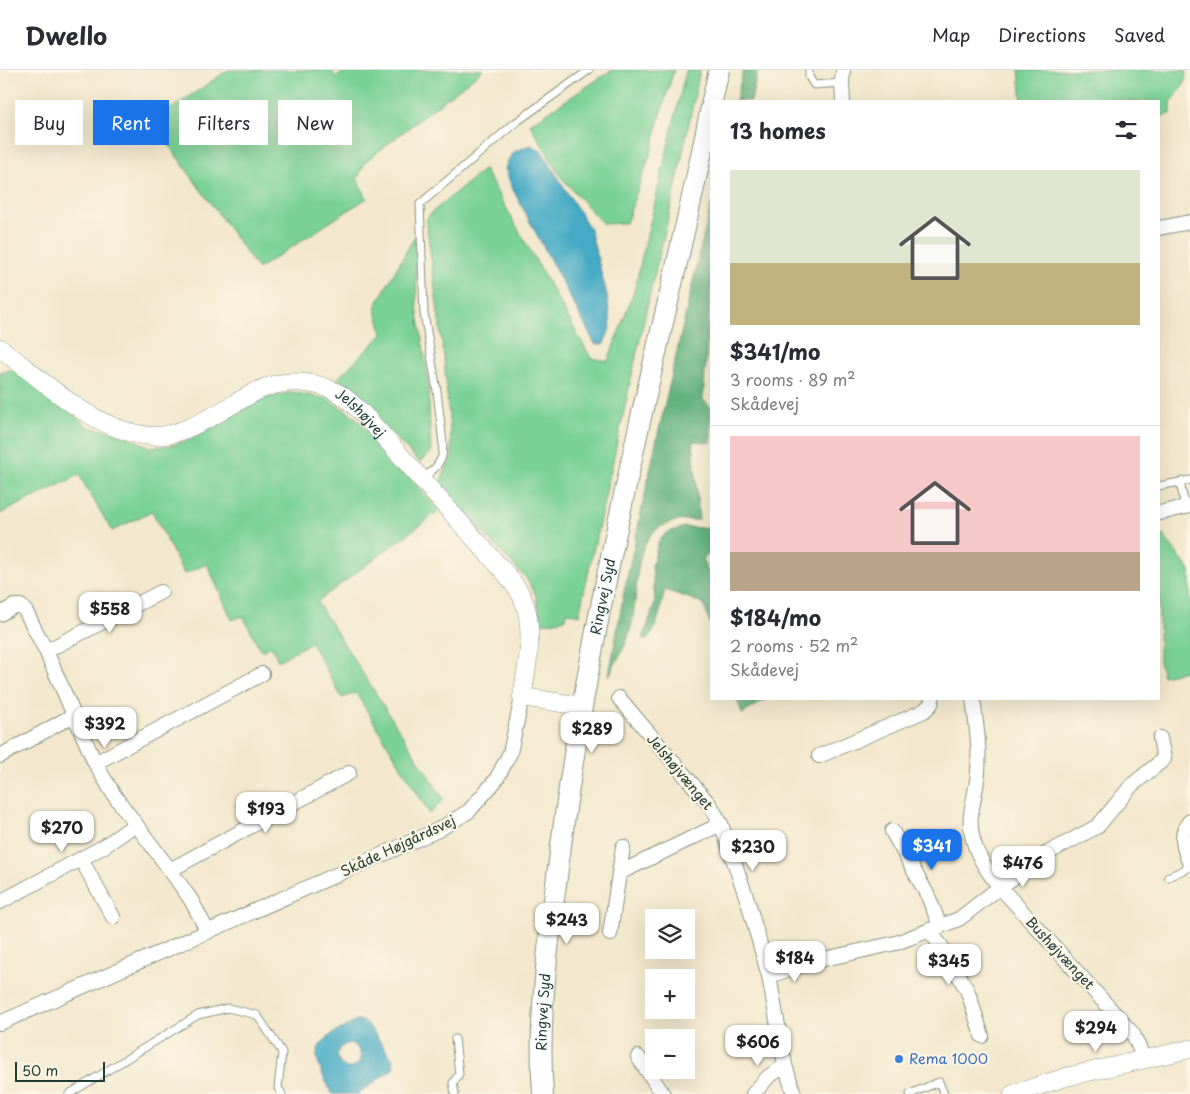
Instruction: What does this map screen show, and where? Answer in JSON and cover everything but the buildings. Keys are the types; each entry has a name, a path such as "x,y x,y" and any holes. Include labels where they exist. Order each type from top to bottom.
{"main road":[{"path":"712,100 719,70"},
{"name":"Ringvej Syd","path":"543,1094 541,1040 546,976 567,796 582,706 637,435 700,164 710,111"}],"street":[{"path":"841,74 843,100"},
{"path":"1160,228 1190,222"},
{"name":"Jelshøjvej","path":"0,348 74,405 98,419 144,436 181,431 200,424 255,392 272,385 298,382 339,393 351,402 422,480 507,575 523,598 530,643 522,697"},
{"path":"1160,513 1188,506"},
{"path":"46,651 161,592"},
{"path":"0,614 14,606 20,606 26,612 46,651 95,763 114,795 191,900 208,932"},
{"path":"95,763 262,674"},
{"path":"522,697 582,706"},
{"name":"Skåde Højgårdsvej","path":"0,1024 438,830 469,811 496,780 510,753 522,697"},
{"name":"Jelshøjvænget","path":"619,698 710,805 721,824 748,902 769,976 786,1065 794,1094"},
{"path":"819,756 924,711 931,704 932,700"},
{"name":"Bushøjvænget","path":"973,700 977,734 978,771 971,816 971,832 977,853 986,870 1000,887 1133,1034 1144,1059"},
{"path":"0,756 74,716"},
{"path":"769,976 811,962 896,942 959,919 1046,854 1098,826 1132,785 1164,759 1160,738"},
{"path":"170,870 349,773"},
{"path":"1190,821 1186,825 1183,837 1184,849 1190,865"},
{"path":"0,902 103,847 136,824"},
{"name":"Jelshøjvænget","path":"619,873 721,824"},
{"path":"892,831 928,896 934,928 968,992 982,1036"},
{"path":"610,934 623,847"},
{"path":"81,859 113,917"},
{"path":"1013,1094 1066,1077 1190,1049"},
{"path":"638,1057 664,1094"},
{"path":"753,1094 768,1077 786,1065"}],"lane":[{"path":"422,480 436,467 442,457 443,444 437,391 424,313 420,204 515,123 589,70"},
{"path":"809,70 809,77 814,85 841,74"},
{"path":"1160,486 1190,480"},
{"path":"1180,482 1188,506"},
{"path":"1168,877 1190,865"},
{"path":"69,1094 198,1015 228,1008 258,1015 282,1052 278,1088 282,1094"},
{"path":"455,1039 459,1074 453,1083 455,1094"},
{"path":"910,1094 939,1082 944,1094"}],"green space":[{"path":"228,70 331,70 336,77 348,70 483,70 366,161 357,179 367,198 258,269 169,145 169,110 179,104 179,145 268,145 268,100 184,100"},
{"path":"612,70 674,70 654,143 626,223 603,224 561,177 530,124"},
{"path":"686,70 700,70 677,181 648,302 579,615 567,612 565,619 541,624 536,595 526,578 438,486 452,456 444,358 426,220 431,213 484,169 591,358 608,361 634,291"},
{"path":"743,70 758,70 751,100 736,100"},
{"path":"1019,70 1186,70 1185,83 1171,103 1171,114 1160,117 1160,100 1061,100 1055,96 1038,100 1022,100"},
{"path":"710,207 710,303 703,400 710,406 710,443 693,441 699,520 675,522 658,529 647,540 641,556 630,631 609,676 623,597"},
{"path":"415,236 417,306 428,378 431,453 419,462 338,378 383,334 375,307"},
{"path":"14,369 89,427 122,434 151,447 168,446 188,440 241,409 266,398 292,392 327,399 354,416 440,510 317,602 444,800 430,814 356,693 342,698 311,642 278,661 272,646 261,651 243,616 232,620 207,564 184,574 152,511 112,531 79,475 0,514 0,372"},
{"path":"684,527 710,528 710,553 703,560 710,573 710,623 703,603 665,590 656,625 645,641 643,639 655,602 652,566 659,540 666,533"},
{"path":"1163,535 1190,571 1190,670 1163,676 1160,666 1160,536"},
{"path":"737,700 764,700 742,714"}],"water":[{"path":"530,145 541,150 590,229 607,295 611,326 604,344 595,344 512,188 505,168 512,153"},
{"path":"356,1021 368,1024 393,1060 394,1068 358,1094 332,1094 319,1066 318,1051 325,1040 331,1035","holes":["350,1043 358,1049 361,1060 355,1066 349,1068 344,1067 337,1058 338,1052 342,1047"]}],"place":[{"name":"Rema 1000","path":"899,1059"}]}
